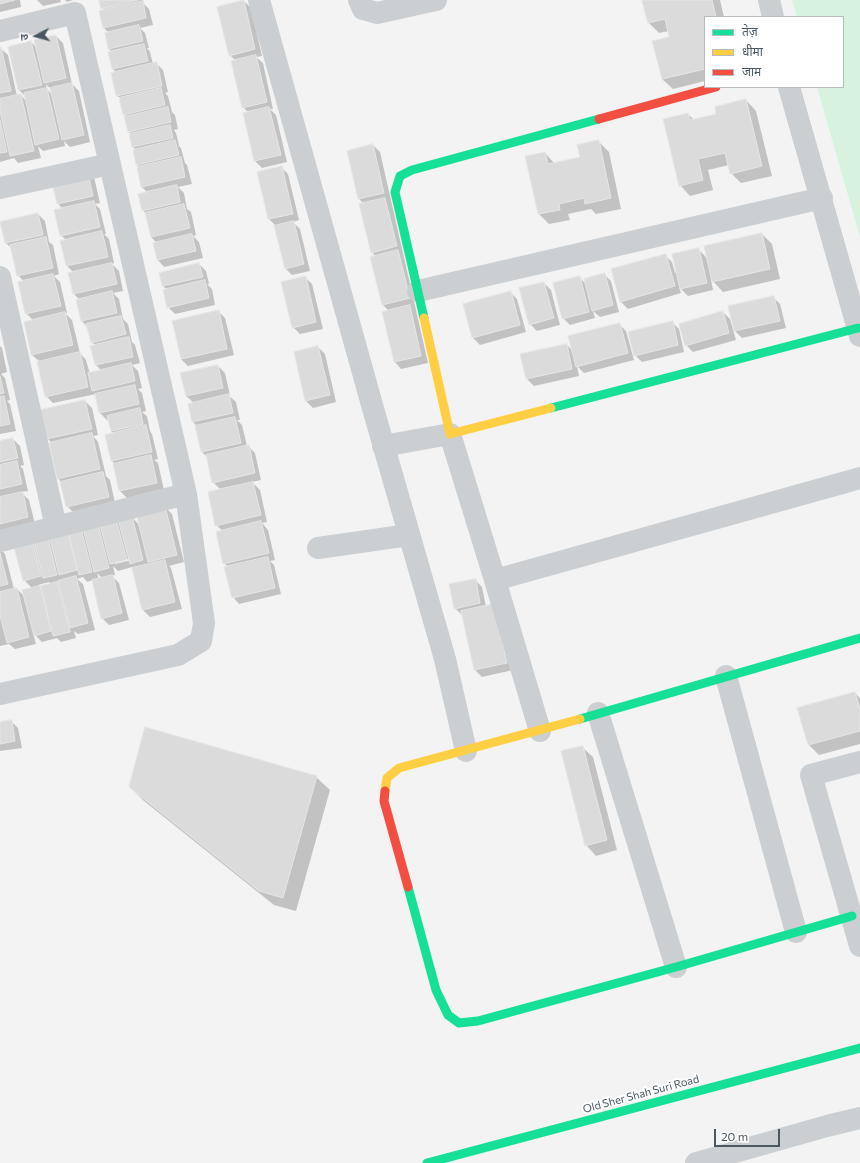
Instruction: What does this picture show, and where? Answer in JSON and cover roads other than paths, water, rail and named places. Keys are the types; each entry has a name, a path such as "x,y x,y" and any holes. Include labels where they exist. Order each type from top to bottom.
{"street":[{"path":"259,0 383,446 445,659 466,751"},
{"path":"359,0 363,9 377,13 436,0"},
{"path":"769,0 773,16"},
{"path":"0,31 75,13 186,494 204,623 201,641 178,655 0,694"},
{"path":"540,731 450,434 396,192 400,176 412,170 712,88"},
{"path":"383,446 450,434 859,332 790,88"},
{"path":"0,188 110,164"},
{"path":"418,291 822,198"},
{"path":"0,277 56,527"},
{"path":"495,580 860,478"},
{"path":"0,541 186,494"},
{"path":"318,548 409,535"},
{"path":"852,916 676,967 478,1021 459,1023 448,1015 436,990 384,801 387,778 399,768 540,731 860,638"},
{"path":"726,676 796,932"},
{"path":"598,713 676,967"},
{"path":"860,762 812,775 860,946"},
{"name":"Old Sher Shah Suri Road","path":"428,1163 860,1048"},
{"path":"696,1163 731,1158 827,1126 860,1118"}]}
